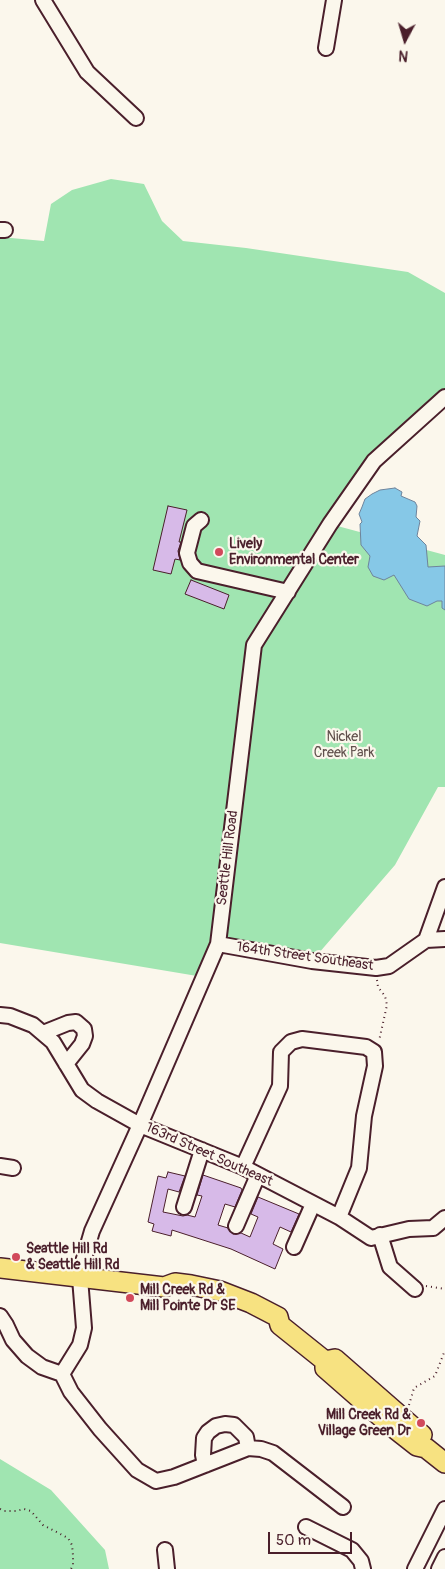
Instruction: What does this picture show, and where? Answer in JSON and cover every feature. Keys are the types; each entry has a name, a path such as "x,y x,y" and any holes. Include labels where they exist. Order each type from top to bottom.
{"main road":[{"path":"0,1268 164,1287 174,1295 225,1305 272,1326 280,1325 325,1361 335,1359 424,1437 426,1448"},
{"path":"325,1361 325,1368 389,1424 417,1446 426,1448 445,1463"}],"street":[{"path":"43,0 87,72 136,118"},
{"path":"326,48 334,0"},
{"name":"Seattle Hill Road","path":"62,1374 80,1345 84,1328 80,1278 92,1232 218,944 254,645 330,524 374,461 445,397"},
{"path":"201,520 194,526 187,553 190,563 197,571 288,592"},
{"path":"445,887 426,940 445,939"},
{"name":"164th Street Southeast","path":"218,944 312,960 376,968 389,966 426,940"},
{"name":"163rd Street Southeast","path":"0,1015 10,1016 33,1025 43,1033 53,1042 82,1090 97,1101 140,1125 243,1167 339,1218 371,1238 409,1229 433,1228 445,1218"},
{"path":"43,1033 68,1023 76,1022 84,1029 82,1044 66,1064"},
{"path":"243,1167 280,1086 281,1052 291,1042 302,1040 366,1047 374,1052 376,1066 364,1116 359,1168 339,1218"},
{"path":"184,1206 202,1150"},
{"path":"236,1226 258,1175"},
{"path":"294,1247 313,1204"},
{"path":"380,1235 390,1267 415,1289"},
{"path":"0,1316 13,1340 27,1356 42,1367 62,1374 71,1392 137,1470 156,1481 174,1477 248,1448 261,1449 273,1453 343,1507"},
{"path":"205,1465 203,1454 204,1438 216,1426 225,1424 234,1426 246,1437 248,1448"},
{"path":"415,1569 445,1509"},
{"path":"306,1527 352,1550 361,1561 363,1569"},
{"path":"165,1550 167,1569"},
{"path":"439,1569 445,1558"}],"path":[{"path":"374,1052 379,1041 388,1005 385,996 378,987 376,968"},
{"path":"415,1289 427,1286 445,1289"},
{"path":"404,1420 414,1388 434,1376 445,1350"},
{"path":"0,1509 16,1511 24,1509 31,1511 43,1525 68,1538 72,1545 73,1555 73,1565 70,1569"}],"green space":[{"name":"Nickel Creek Park","path":"111,179 144,184 162,221 183,241 246,248 408,272 445,293 445,397 374,461 330,524 445,555 445,787 438,787 395,865 312,961 218,944 203,977 0,943 0,237 44,241 51,204 72,190"},
{"path":"0,1459 51,1490 105,1550 109,1569 0,1569"}],"water":[{"path":"395,488 402,492 401,496 415,502 417,506 416,517 420,521 417,536 426,545 428,567 445,566 445,610 442,608 442,601 437,601 427,606 409,599 394,575 384,580 373,576 368,567 370,556 361,545 360,524 362,522 359,514 365,499 380,490"}],"building":[{"path":"168,506 187,510 179,542 181,542 178,551 180,560 175,559 171,574 153,570"},
{"path":"191,580 229,595 224,609 185,594"},
{"path":"168,1172 185,1176 179,1192 168,1189 163,1212 195,1217 202,1196 197,1195 203,1175 241,1188 242,1190 235,1207 225,1204 218,1225 228,1228 233,1234 241,1233 250,1237 258,1217 251,1214 258,1197 299,1214 291,1232 280,1227 273,1244 283,1249 275,1269 231,1249 172,1230 171,1236 152,1231 154,1224 148,1222 158,1176 166,1178"}],"place":[{"name":"Lively Environmental Center","path":"219,552"},
{"name":"Seattle Hill Rd & Seattle Hill Rd","path":"16,1257"},
{"name":"Mill Creek Rd & Mill Pointe Dr SE","path":"130,1298"},
{"name":"Mill Creek Rd & Village Green Dr","path":"421,1423"}]}
